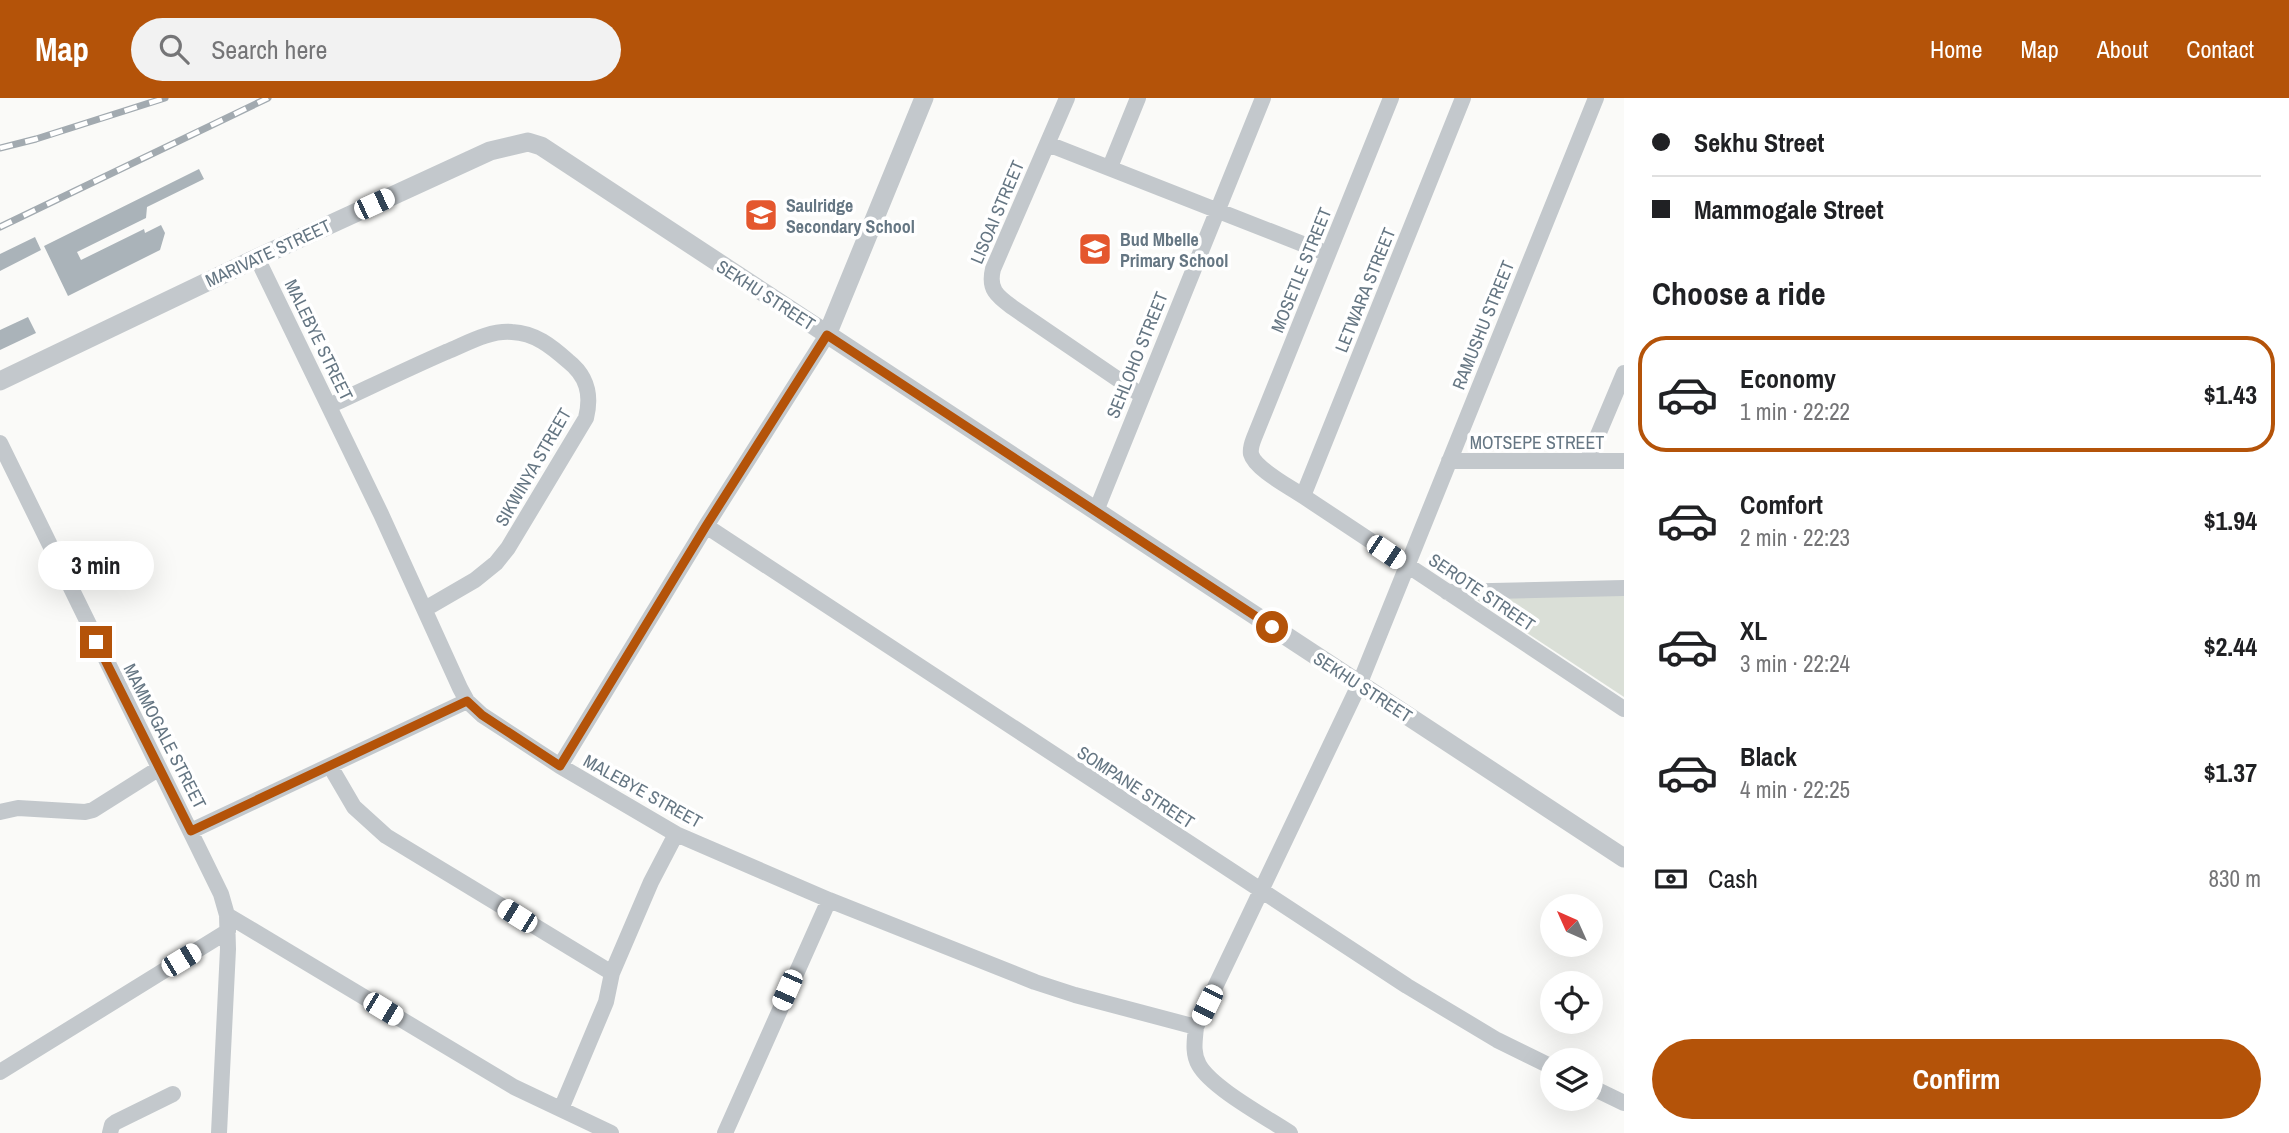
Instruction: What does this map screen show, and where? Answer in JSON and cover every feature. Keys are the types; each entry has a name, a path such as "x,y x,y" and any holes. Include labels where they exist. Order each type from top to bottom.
{"street":[{"path":"560,766 706,526 827,335 924,98"},
{"name":"LISOAI STREET","path":"1067,98 993,269 991,288 1012,307 1141,395"},
{"path":"1110,167 1138,98"},
{"name":"SEHLOHO STREET","path":"1096,511 1263,98"},
{"name":"MOSETLE STREET","path":"1252,457 1250,449 1254,438 1391,98"},
{"name":"LETWARA STREET","path":"1303,496 1463,98"},
{"name":"RAMUSHU STREET","path":"1196,1027 1359,685 1596,98"},
{"name":"MARIVATE STREET","path":"0,382 257,258 490,151 528,142 541,146"},
{"path":"1048,144 1328,254"},
{"name":"SEKHU STREET","path":"541,146 1624,858"},
{"name":"MALEBYE STREET","path":"257,258 467,701 482,715 560,766 676,834 829,900 1035,982 1196,1027"},
{"name":"SIKWINYA STREET","path":"329,406 483,337 511,331 544,341 578,369 585,381 589,404 586,418 508,548 486,573 425,609"},
{"path":"1587,461 1624,373"},
{"name":"MAMMOGALE STREET","path":"0,443 158,769 191,831 220,894 227,923"},
{"name":"SEROTE STREET","path":"1252,457 1259,466 1303,496 1624,709"},
{"name":"MOTSEPE STREET","path":"1449,461 1624,461"},
{"name":"SOMPANE STREET","path":"706,526 1407,986 1497,1040 1540,1061"},
{"path":"1447,592 1624,588"},
{"path":"191,831 467,701"},
{"path":"330,766 354,807 386,836 612,973"},
{"path":"0,813 18,808 77,812 93,810 158,769"},
{"path":"561,1109 606,1002 612,973 651,882 676,834"},
{"path":"725,1133 829,900"},
{"path":"0,1072 227,923"},
{"path":"227,923 514,1087 611,1133"},
{"path":"219,1133 227,923"},
{"path":"1196,1027 1195,1052 1198,1063 1207,1075 1221,1088 1290,1133"},
{"path":"1603,1093 1624,1103"},
{"path":"110,1133 112,1125 173,1094"}],"shaded area":[{"path":"1624,593 1624,697 1471,596"}],"building":[{"path":"199,169 204,179 147,207 146,218 77,252 81,260 144,229 145,233 161,225 165,233 160,250 68,296 44,246"},
{"path":"35,237 41,250 0,271 0,254"},
{"path":"28,317 36,333 0,350 0,330"}],"railway":[{"path":"0,148 165,98"},
{"path":"0,227 268,98"}],"place":[{"name":"Saulridge Secondary School","path":"761,215"},
{"name":"Bud Mbelle Primary School","path":"1095,249"}],"route":[{"path":"96,642 191,831 467,701 482,715 560,766 706,526 827,335 1272,627"}]}
